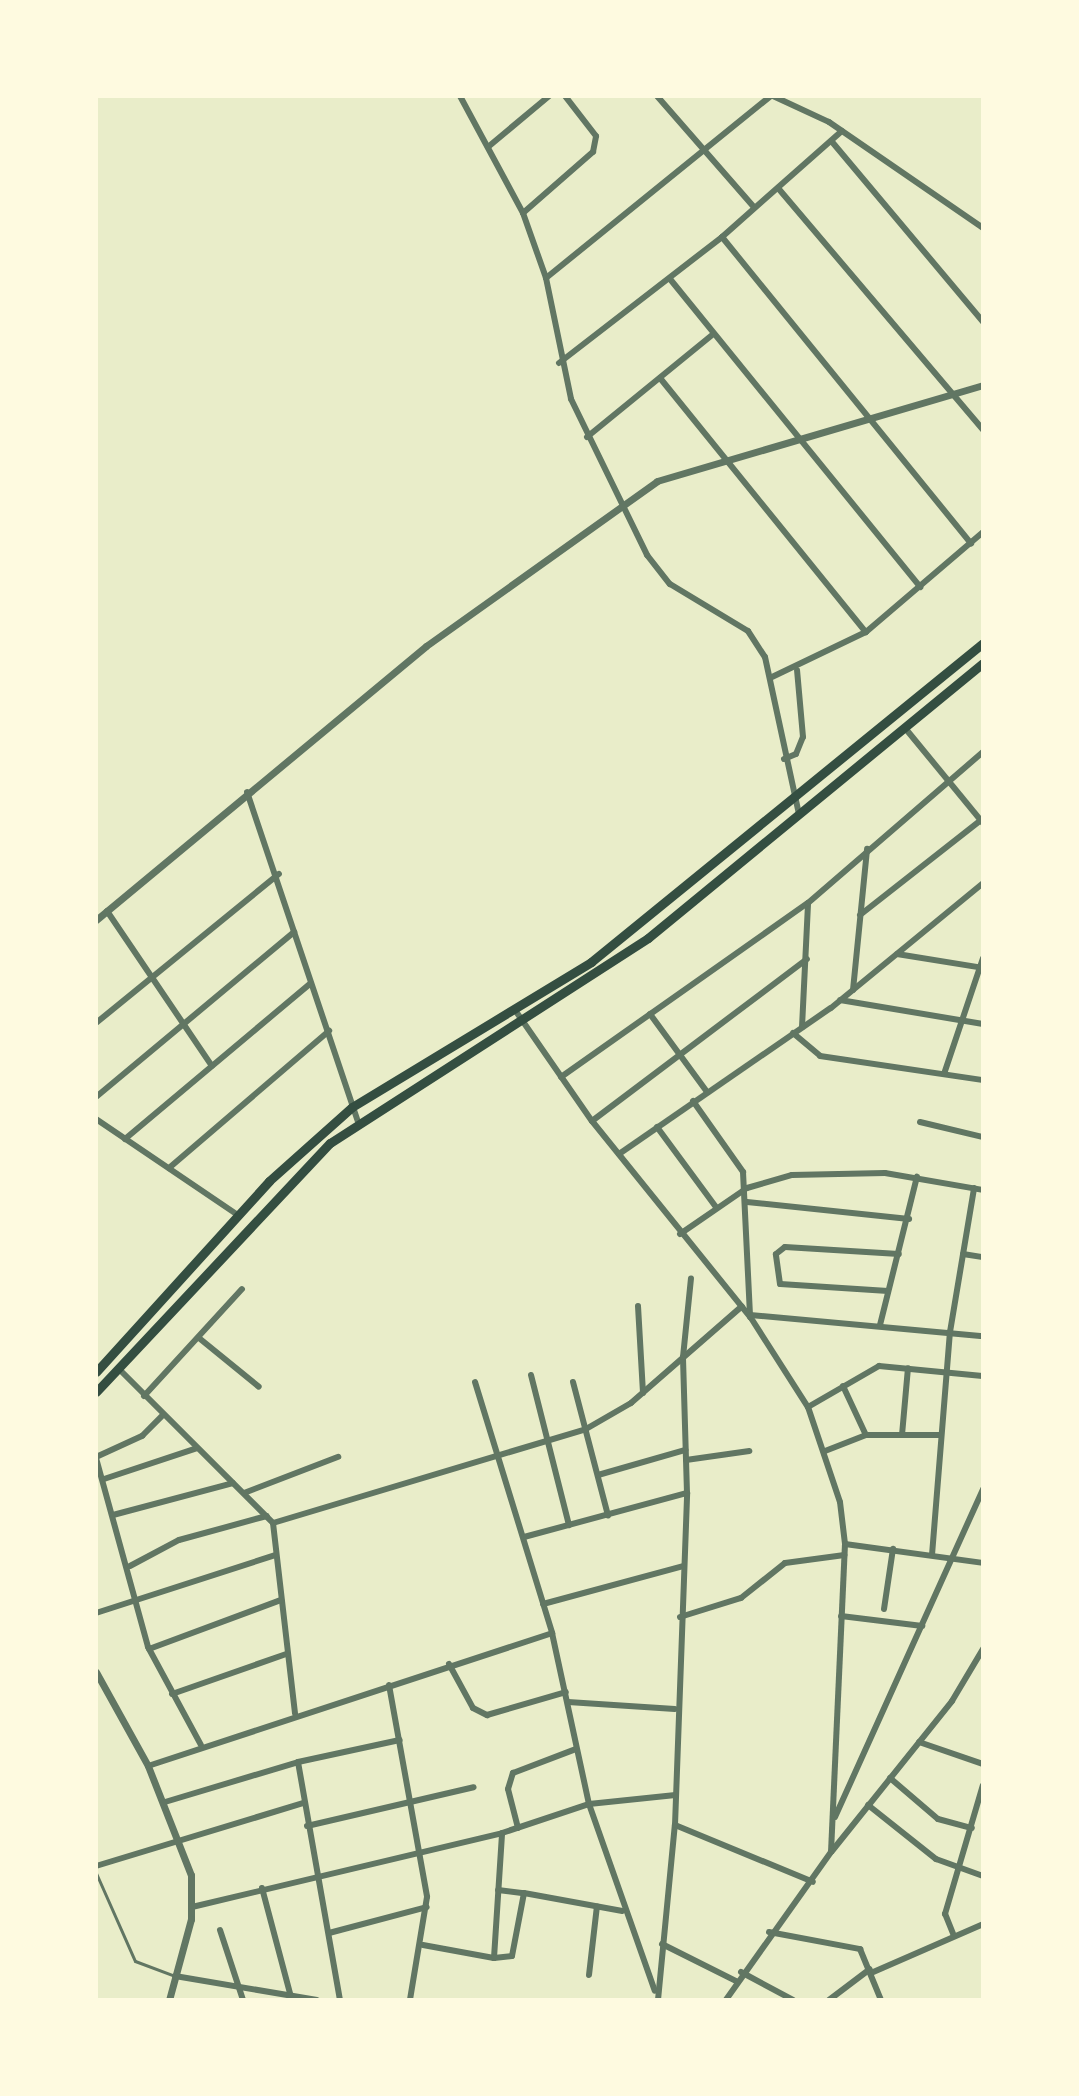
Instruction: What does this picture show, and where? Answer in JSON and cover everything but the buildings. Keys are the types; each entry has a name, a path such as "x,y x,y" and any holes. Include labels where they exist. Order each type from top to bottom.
{"main road":[{"path":"96,1372 238,1215 352,1107 591,962 794,800 983,643"},
{"path":"96,1392 245,1226 358,1121 522,1024 648,938 983,663"}],"street":[{"path":"460,96 523,213 546,278 559,363 587,437 656,570 748,631 772,677 784,759 799,815"},
{"path":"488,147 549,96"},
{"path":"523,213 593,152 596,136 565,96"},
{"path":"657,96 754,207"},
{"path":"546,278 772,96 842,131 983,228"},
{"path":"559,363 722,237 833,143 842,131"},
{"path":"833,143 983,322"},
{"path":"778,188 983,430"},
{"path":"722,237 874,415 971,543"},
{"path":"670,279 712,335 920,587"},
{"path":"587,437 712,335"},
{"path":"660,378 866,632"},
{"path":"96,920 426,646 621,504 680,469 983,385"},
{"path":"772,677 797,670 866,632 983,532"},
{"path":"784,759 796,754 803,737 797,670"},
{"path":"860,915 982,822 946,782 905,728"},
{"path":"561,1077 808,903 983,752"},
{"path":"247,792 279,874 310,984 358,1121"},
{"path":"853,990 867,849"},
{"path":"96,1023 279,874"},
{"path":"619,1154 840,1000 983,883"},
{"path":"802,1027 808,903"},
{"path":"107,911 212,1066"},
{"path":"96,1097 184,1027 294,932"},
{"path":"897,954 981,968"},
{"path":"944,1074 983,958"},
{"path":"592,1121 807,959"},
{"path":"125,1139 310,984"},
{"path":"840,1000 983,1024"},
{"path":"515,1010 592,1121 680,1234 750,1316 808,1407 825,1451 845,1544 831,1852"},
{"path":"650,1014 707,1092"},
{"path":"169,1168 329,1031"},
{"path":"793,1033 820,1056 983,1080"},
{"path":"693,1101 738,1162 747,1188 750,1316"},
{"path":"96,1119 238,1215"},
{"path":"920,1122 983,1137"},
{"path":"657,1127 716,1207"},
{"path":"680,1234 747,1188 848,1170 917,1177 983,1190"},
{"path":"880,1325 909,1219 917,1177"},
{"path":"932,1555 950,1332 974,1188"},
{"path":"747,1202 909,1219"},
{"path":"888,1291 780,1284 776,1254 785,1247 899,1254"},
{"path":"963,1254 983,1257"},
{"path":"655,1991 675,1825 675,1709 687,1493 683,1357 691,1278"},
{"path":"144,1396 242,1289"},
{"path":"638,1306 643,1393"},
{"path":"273,1523 496,1462 586,1429 643,1393 742,1306"},
{"path":"750,1316 983,1336"},
{"path":"199,1338 259,1387"},
{"path":"808,1407 879,1366 983,1376"},
{"path":"902,1435 908,1368"},
{"path":"119,1369 162,1416 273,1523 295,1714"},
{"path":"531,1375 569,1525"},
{"path":"475,1382 496,1462 524,1537 552,1633 589,1804 622,1911 658,2000"},
{"path":"573,1382 608,1515"},
{"path":"843,1386 866,1435"},
{"path":"162,1416 142,1436 96,1458 139,1597 149,1649 201,1745"},
{"path":"825,1451 866,1435 941,1435"},
{"path":"104,1479 197,1448"},
{"path":"598,1475 685,1450"},
{"path":"686,1460 749,1451"},
{"path":"244,1493 338,1457"},
{"path":"113,1515 233,1483"},
{"path":"832,1823 983,1489"},
{"path":"524,1537 687,1493"},
{"path":"130,1566 179,1540 267,1516"},
{"path":"845,1544 983,1563"},
{"path":"884,1609 893,1549"},
{"path":"96,1613 276,1555"},
{"path":"680,1617 741,1598 785,1563 844,1555"},
{"path":"543,1604 684,1566"},
{"path":"149,1649 281,1600"},
{"path":"841,1616 922,1626"},
{"path":"148,1766 295,1714 552,1633"},
{"path":"726,2000 769,1932 813,1882 831,1852 919,1742 983,1649"},
{"path":"172,1694 286,1654"},
{"path":"449,1664 473,1708 487,1715 566,1692"},
{"path":"96,1672 148,1766 180,1840 192,1907 169,2000"},
{"path":"389,1685 421,1857 427,1907 423,1945 410,2000"},
{"path":"568,1702 675,1709"},
{"path":"165,1802 298,1762 400,1740"},
{"path":"919,1742 983,1764"},
{"path":"518,1828 508,1789 513,1773 576,1749"},
{"path":"298,1762 340,2000"},
{"path":"890,1778 938,1819 972,1828"},
{"path":"954,1936 945,1914 983,1785"},
{"path":"307,1826 474,1787"},
{"path":"192,1907 262,1888 421,1857 589,1804 676,1795"},
{"path":"96,1866 304,1803"},
{"path":"868,1805 936,1859 983,1876"},
{"path":"675,1825 813,1882"},
{"path":"494,1958 502,1833"},
{"path":"262,1888 291,1998"},
{"path":"498,1890 622,1911"},
{"path":"423,1945 494,1958 512,1956 524,1893"},
{"path":"589,1975 597,1906"},
{"path":"329,1933 427,1907"},
{"path":"829,2000 871,1971 983,1924"},
{"path":"220,1930 243,2000"},
{"path":"769,1932 854,1947 871,1971 881,2000"},
{"path":"662,1944 736,1981"},
{"path":"741,1972 793,2000"},
{"path":"175,1976 317,2000"}],"lane":[{"path":"96,1873 135,1961 175,1976"}]}
